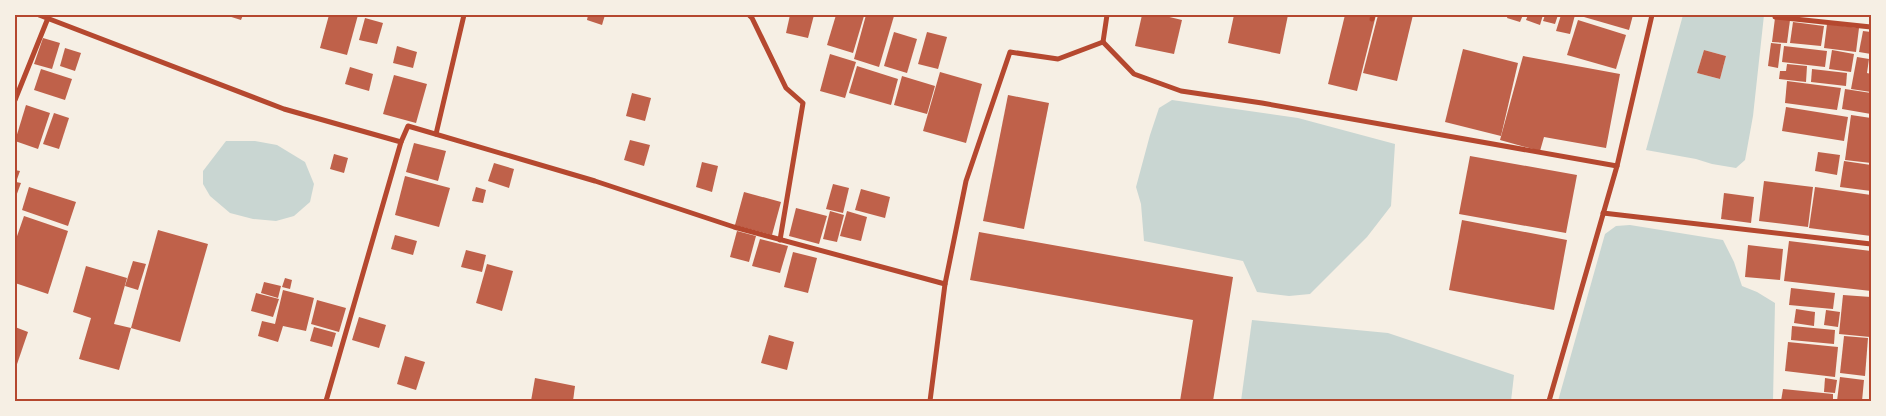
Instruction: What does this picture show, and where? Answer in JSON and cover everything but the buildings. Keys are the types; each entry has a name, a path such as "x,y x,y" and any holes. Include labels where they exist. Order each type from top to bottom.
{"street":[{"path":"39,15 284,109 401,142"},
{"path":"436,134 464,15"},
{"path":"748,15 752,18 786,88 804,103 780,240"},
{"path":"1102,42 1107,15"},
{"path":"1549,401 1618,166 1652,15"},
{"path":"1775,17 1871,27"},
{"path":"15,100 48,18"},
{"path":"1102,42 1134,74 1181,91 1262,103 1618,166"},
{"path":"930,401 945,284 966,181 1010,52 1058,59 1102,42"},
{"path":"326,401 401,142 408,126 595,181 734,227 945,284"},
{"path":"1603,213 1871,244"}],"shaded area":[{"path":"1683,15 1764,15 1753,116 1745,160 1736,168 1646,150","holes":["1704,50 1726,56 1720,79 1697,73"]},
{"path":"1172,100 1298,118 1395,144 1391,206 1367,237 1310,294 1289,296 1257,292 1243,261 1144,241 1141,204 1136,187 1159,108"},
{"path":"226,141 255,141 277,145 305,162 314,184 310,202 294,216 276,221 253,219 230,213 210,196 203,184 203,171"},
{"path":"1630,225 1723,240 1734,262 1742,286 1757,292 1775,303 1773,401 1558,401 1605,234 1616,226"},
{"path":"1252,320 1388,333 1514,375 1511,401 1241,401"}]}
